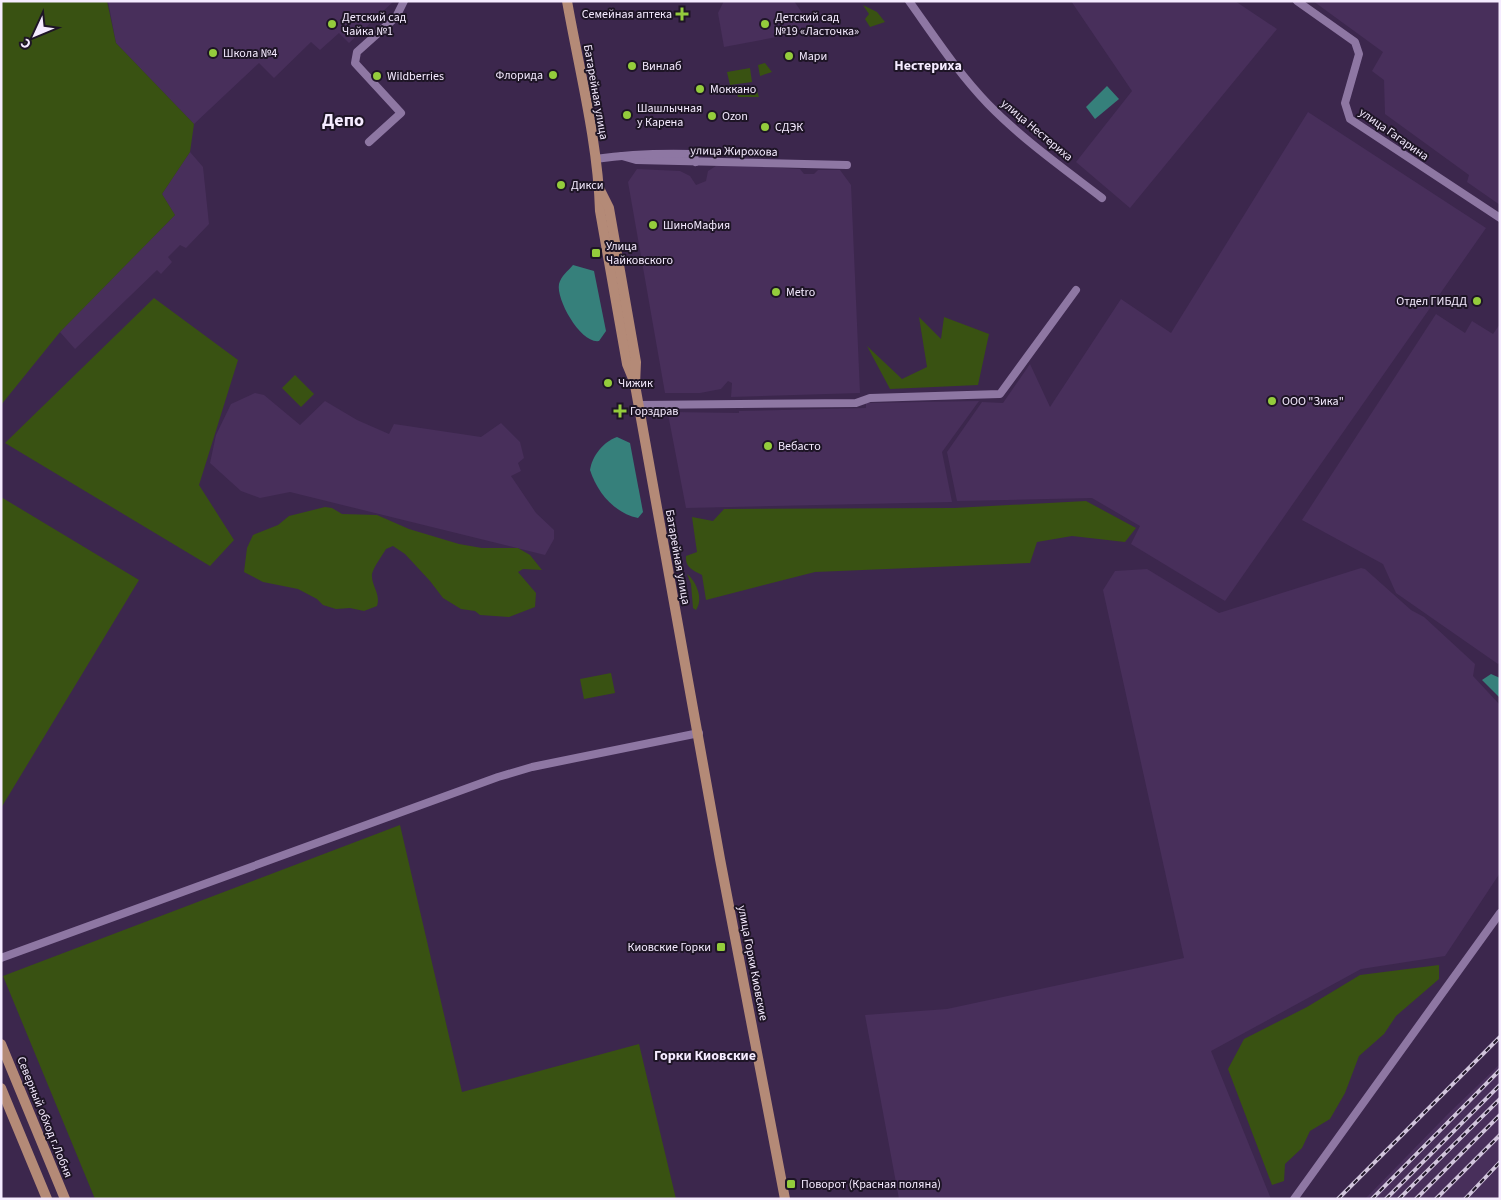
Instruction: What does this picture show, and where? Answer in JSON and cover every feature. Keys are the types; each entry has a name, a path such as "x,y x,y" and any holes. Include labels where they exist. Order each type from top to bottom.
{"main road":[{"name":"Батарейная улица","path":"567,1 595,159 600,211 627,364 635,384 659,528 699,732"},
{"name":"улица Горки Киовские","path":"699,732 720,859 786,1199"},
{"name":"Северный обход г.Лобня","path":"1,1044 65,1199"},
{"path":"1,1088 47,1199"}],"street":[{"path":"369,142 401,113 355,64 357,52 396,17 404,1"},
{"name":"улица Нестериха","path":"909,1 964,77 987,103 1015,130 1102,198"},
{"name":"улица Гагарина","path":"1297,1 1355,42 1358,54 1346,103 1350,119 1500,218"},
{"name":"улица Жирохова","path":"595,159 636,153 694,158 847,165"},
{"path":"639,405 856,402 870,398 1000,394 1076,290"},
{"path":"1,958 498,777 532,767 699,732"},
{"path":"1294,1199 1500,913"}],"shaded area":[{"path":"1,1 107,1 116,43 194,124 190,152 162,194 175,215 60,332 1,405"},
{"name":"Школа №4","path":"108,1 394,1 349,43 339,33 320,50 311,42 274,78 259,63 194,124 116,43"},
{"name":"Детский сад №19 «Ласточка»","path":"724,1 794,1 814,30 724,47 718,13"},
{"path":"1071,1 1235,1 1277,29 1130,208 1076,162 1132,91"},
{"path":"1313,1 1500,1 1500,205 1467,182 1469,175 1385,114 1384,80 1372,71 1383,52"},
{"path":"863,5 877,12 885,22 870,27 865,19 869,14"},
{"path":"765,63 772,72 760,76 758,65"},
{"path":"750,68 752,82 730,85 727,72"},
{"path":"755,86 759,97 738,97 736,91"},
{"path":"1107,86 1119,99 1095,119 1086,107"},
{"path":"1308,112 1486,228 1225,601 1131,544 1140,526 1092,498 957,501 947,452 982,402 1003,403 1030,364 1050,407 1121,299 1171,333"},
{"path":"190,152 203,167 209,224 186,248 180,245 168,257 172,262 161,274 157,270 75,349 60,332 175,215 162,194"},
{"path":"719,164 800,169 804,174 814,174 818,170 840,170 851,185 860,393 731,397 732,383 728,381 721,389 700,393 665,393 628,182 637,169 680,171 690,176 696,185 706,181 708,171"},
{"path":"573,265 594,271 606,331 599,341 585,336 578,329 561,300 559,291 560,281"},
{"path":"154,298 238,360 199,485 234,540 210,566 5,443"},
{"path":"1436,314 1465,333 1472,321 1493,334 1500,324 1500,662 1498,664 1396,593 1383,564 1302,520"},
{"path":"919,317 941,339 944,317 989,334 978,385 890,389 867,346 902,379 927,367"},
{"path":"295,375 314,394 301,407 282,388"},
{"path":"255,393 264,395 300,425 325,401 357,420 389,434 394,424 481,437 501,423 520,442 524,458 518,463 521,471 511,476 536,513 554,530 554,539 545,555 290,492 260,498 241,491 210,463 216,435 231,404"},
{"path":"979,401 942,452 952,502 686,508 668,414 670,412 739,413 739,411 866,408 866,403"},
{"path":"617,437 630,443 643,512 638,518 621,511 602,494 590,470 599,450 607,442"},
{"path":"1,497 139,580 1,808"},
{"path":"1086,501 1136,528 1125,542 1072,536 1037,542 1030,563 815,572 706,600 702,575 690,568 686,560 686,556 697,552 692,517 713,521 724,509 954,508"},
{"path":"325,507 332,508 342,514 377,515 409,529 459,544 482,548 518,548 530,555 542,570 523,569 518,572 536,593 535,607 509,617 480,615 475,611 461,609 443,598 405,554 393,546 386,549 372,574 378,597 377,606 364,611 350,608 336,609 323,605 317,599 298,589 263,582 244,572 247,548 253,535 278,525 289,516"},
{"path":"1361,568 1365,569 1411,610 1424,617 1475,664 1473,676 1500,705 1500,873 1445,956 1361,969 1211,1051 1271,1199 899,1199 865,1015 947,1009 1184,958 1103,590 1115,571 1147,569 1219,613"},
{"path":"687,574 698,590 699,601 696,610 693,608 691,584"},
{"path":"611,673 615,693 584,699 580,679"},
{"path":"1491,674 1500,678 1500,698 1482,680"},
{"path":"400,825 462,1092 639,1044 676,1199 95,1199 3,976"},
{"path":"1439,965 1439,979 1396,1016 1384,1034 1359,1056 1345,1093 1330,1119 1310,1131 1302,1148 1285,1164 1284,1181 1272,1185 1228,1069 1244,1039 1307,1007 1360,975"},
{"path":"1500,1064 1500,1199 1365,1199 1449,1113"}],"railway":[{"path":"1338,1199 1500,1037"},
{"path":"1372,1199 1500,1070"},
{"path":"1386,1199 1500,1085"},
{"path":"1399,1199 1500,1099"},
{"path":"1416,1199 1500,1115"},
{"path":"1436,1199 1500,1135"},
{"path":"1465,1199 1500,1162"}],"place":[{"name":"Семейная аптека","path":"682,14"},
{"name":"Детский сад Чайка №1","path":"332,24"},
{"name":"Детский сад №19 «Ласточка»","path":"765,24"},
{"name":"Школа №4","path":"213,53"},
{"name":"Мари","path":"789,56"},
{"name":"Винлаб","path":"632,66"},
{"name":"Флорида","path":"553,75"},
{"name":"Wildberries","path":"377,76"},
{"name":"Моккано","path":"700,89"},
{"name":"Шашлычная у Карена","path":"627,115"},
{"name":"Ozon","path":"712,116"},
{"name":"СДЭК","path":"765,127"},
{"name":"Дикси","path":"561,185"},
{"name":"ШиноМафия","path":"653,225"},
{"name":"Улица Чайковского","path":"596,253"},
{"name":"Metro","path":"776,292"},
{"name":"Отдел ГИБДД","path":"1477,301"},
{"name":"Чижик","path":"608,383"},
{"name":"ООО \"Зика\"","path":"1272,401"},
{"name":"Горздрав","path":"620,411"},
{"name":"Вебасто","path":"768,446"},
{"name":"Киовские Горки","path":"721,947"},
{"name":"Поворот (Красная поляна)","path":"791,1184"}],"district":[{"name":"Нестериха","path":"928,65"},
{"name":"Депо","path":"343,120"},
{"name":"Горки Киовские","path":"705,1055"}]}
